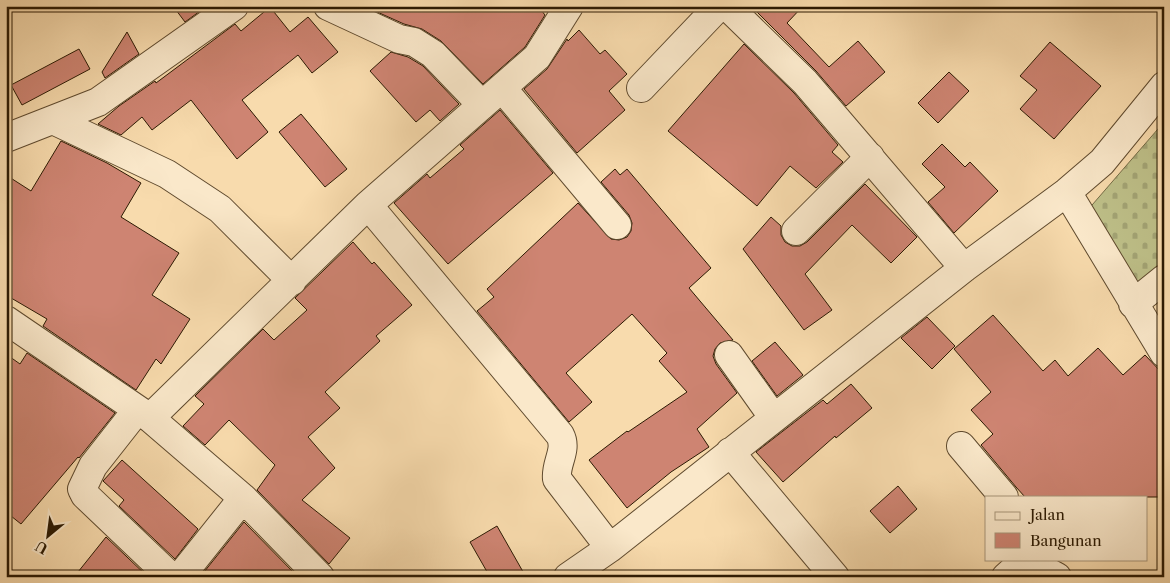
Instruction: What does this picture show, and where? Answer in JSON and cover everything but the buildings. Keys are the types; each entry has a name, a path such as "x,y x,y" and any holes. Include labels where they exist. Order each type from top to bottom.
{"street":[{"path":"6,138 98,102 234,6"},
{"path":"328,6 399,39 414,42 440,61 482,105"},
{"path":"641,88 719,6"},
{"path":"727,6 805,82 964,268"},
{"path":"171,577 85,495 82,489 93,466 144,414 292,281 368,205 537,57 563,9"},
{"path":"568,577 610,548 773,417 964,268 1067,192 1102,162 1164,86"},
{"path":"502,88 617,225"},
{"path":"53,120 167,174 220,209 292,281"},
{"path":"796,231 870,157"},
{"path":"1067,192 1164,353"},
{"path":"368,205 560,435 564,447 556,472 557,479 610,548"},
{"path":"1133,304 1164,280"},
{"path":"6,320 144,414 243,498 320,577"},
{"path":"729,355 773,417"},
{"path":"961,446 1003,496"},
{"path":"730,452 835,577"},
{"path":"180,577 243,498"},
{"path":"1019,565 1057,577"}],"green space":[{"path":"1164,122 1164,266 1136,289 1086,212"}]}
